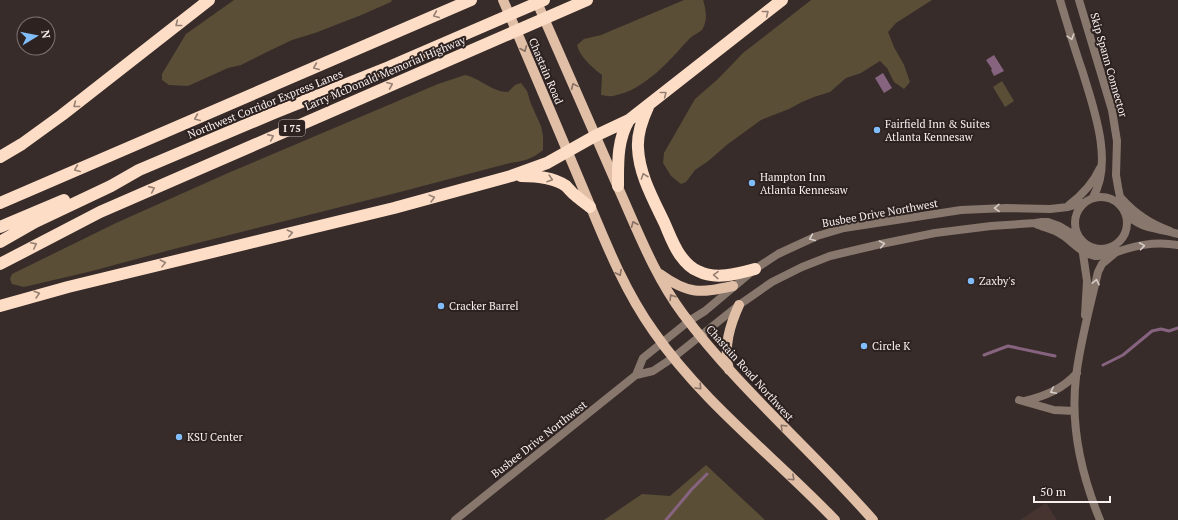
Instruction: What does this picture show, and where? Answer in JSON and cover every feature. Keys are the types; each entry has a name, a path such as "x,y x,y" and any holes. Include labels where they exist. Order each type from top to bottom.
{"highway":[{"path":"0,157 22,144 62,115 208,0"},
{"path":"0,203 472,0"},
{"name":"Northwest Corridor Express Lanes","path":"0,242 35,222 111,186 139,170 274,113 389,67 544,0"},
{"name":"Larry McDonald Memorial Highway","path":"0,264 100,212 587,0"},
{"path":"0,306 53,290 394,208 511,176 547,163 595,136 629,120 782,0"},
{"path":"648,106 640,127 638,146 639,160 647,186 679,253 687,264 698,272 710,275 735,274 754,269"},
{"path":"618,186 620,142 629,120"},
{"path":"0,227 88,189 139,170"},
{"path":"511,176 532,176 555,180 566,186 574,195 590,207"}],"main road":[{"name":"Chastain Road","path":"503,0 567,151"},
{"name":"Chastain Road","path":"536,0 595,136"},
{"name":"Chastain Road Northwest","path":"595,136 644,248 672,298 700,336 730,372 850,494 873,520"},
{"path":"567,151 614,263 627,290 662,343 720,409 835,520"},
{"path":"657,272 678,286 697,292 712,291 733,286"},
{"path":"730,372 727,358 727,341 732,321 739,305"}],"street":[{"path":"1060,0 1098,126 1101,154 1100,181 1093,197"},
{"name":"Skip Spann Connector","path":"1079,0 1110,101 1116,141 1116,175 1119,196 1124,210"},
{"path":"1068,207 1092,184 1098,173 1101,162"},
{"path":"1124,210 1127,226 1125,232 1118,243 1107,249 1088,246 1080,239 1076,232 1074,220 1082,203 1093,197 1100,196 1118,202 1135,222 1143,226 1174,232"},
{"path":"1119,196 1132,210 1152,224 1174,232"},
{"name":"Busbee Drive Northwest","path":"636,376 643,358 689,321 705,311 754,269 778,254 817,236 844,228 961,210 1006,208 1050,209 1068,207 1082,203"},
{"name":"Busbee Drive Northwest","path":"455,520 636,376 653,371 674,357 739,305 772,282 802,267 830,256 881,244 956,230 991,226 1042,222 1054,223 1068,230 1080,239"},
{"path":"1035,223 1050,228 1061,234 1087,254 1096,256 1106,256 1124,249 1139,246 1178,245"},
{"path":"1080,239 1087,281 1084,334"},
{"path":"1100,520 1083,474 1074,411 1077,373 1098,272 1102,264 1114,254"},
{"path":"1074,411 1054,410 1022,400 1040,397 1068,382 1077,373"}],"shaded area":[{"path":"234,0 392,0 391,2 359,16 292,40 241,65 228,68 188,86 169,85 162,80 162,74 186,34"},
{"path":"684,0 703,0 706,11 706,19 702,30 690,38 656,73 636,88 625,93 611,96 601,95 602,75 584,58 577,45 584,39 601,35"},
{"path":"811,0 932,0 896,23 888,32 904,65 910,82 904,89 894,82 887,68 880,61 861,73 846,78 830,92 814,97 761,120 695,170 686,182 681,184 671,176 663,163 664,153 695,99 718,79 743,53"},
{"path":"994,55 1004,71 994,76 991,70 992,69 986,60"},
{"path":"883,73 892,88 884,93 875,78"},
{"path":"465,75 497,90 508,92 515,85 521,83 527,91 541,126 543,150 532,158 92,271 24,287 12,284 10,279 12,274 116,223 228,173 438,84"},
{"path":"1002,81 1014,101 1005,107 993,87"},
{"path":"706,465 765,520 604,520 642,494 670,496"},
{"path":"1046,503 1057,520 1020,520"}],"waterway":[{"path":"1103,365 1123,355 1152,331 1161,329 1169,331 1178,328"},
{"path":"984,355 1008,346 1055,356"},
{"path":"666,520 692,489 707,474"}],"place":[{"name":"Fairfield Inn & Suites Atlanta Kennesaw","path":"877,130"},
{"name":"Hampton Inn Atlanta Kennesaw","path":"752,183"},
{"name":"Zaxby's","path":"971,281"},
{"name":"Cracker Barrel","path":"441,306"},
{"name":"Circle K","path":"864,346"},
{"name":"KSU Center","path":"179,437"}]}
